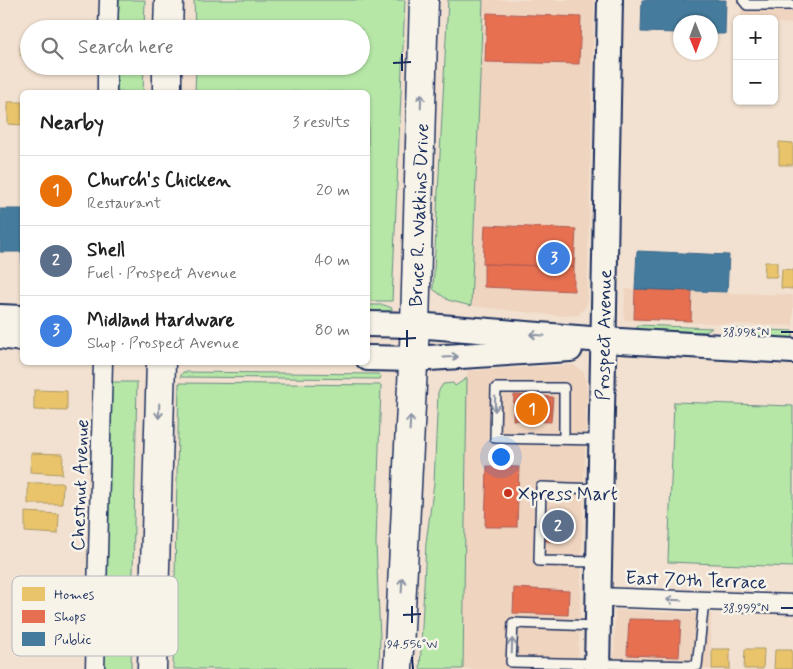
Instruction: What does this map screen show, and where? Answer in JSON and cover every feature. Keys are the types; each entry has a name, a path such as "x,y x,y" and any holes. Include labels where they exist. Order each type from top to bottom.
{"highway":[{"path":"168,20 169,0"},
{"name":"Bruce R. Watkins Drive","path":"398,669 415,325 424,0"},
{"path":"167,75 167,90"},
{"path":"155,576 161,365"},
{"path":"152,656 152,669"}],"main road":[{"name":"Prospect Avenue","path":"597,667 610,0"},
{"path":"0,317 20,318"},
{"path":"370,324 415,325 603,340 793,351"},
{"path":"0,336 20,339"},
{"path":"370,358 413,359 568,350 603,340"}],"street":[{"path":"108,20 109,0"},
{"path":"107,75 107,90"},
{"name":"Chestnut Avenue","path":"97,576 103,365"},
{"name":"East 70th Terrace","path":"597,597 793,604"},
{"name":"Chestnut Avenue","path":"94,656 94,669"}],"lane":[{"path":"743,0 746,5 793,5"},
{"path":"564,439 564,388 496,388 495,438 601,440"},
{"path":"598,562 539,561 540,488 600,489"},
{"path":"597,626 513,623 512,662 597,667 697,666 704,601"}],"shaded area":[{"path":"483,0 594,0 587,304 579,315 560,316 471,306"},
{"path":"742,0 793,0 793,24 778,23 778,15 741,15"},
{"path":"625,289 793,295 793,326 624,320"},
{"path":"573,365 584,372 587,391 578,669 463,669 467,371"},
{"path":"615,610 711,614 710,669 614,669"}],"green space":[{"path":"119,0 145,0 144,20 118,20"},
{"path":"194,0 405,0 392,301 370,301 370,90 195,90 196,75 370,75 370,20 195,20"},
{"path":"448,0 483,0 471,306 448,300 433,289"},
{"path":"117,75 144,75 143,90 117,90"},
{"path":"370,305 384,305 392,308 389,312 370,312"},
{"path":"637,325 712,328 706,332 637,329"},
{"path":"735,329 793,331 793,341 738,337"},
{"path":"183,372 378,374 381,376 380,379 180,377"},
{"path":"467,378 463,669 420,669 426,543 434,483 438,392 443,384 453,383 455,386"},
{"path":"112,382 137,382 133,576 105,576 110,393"},
{"path":"179,383 381,385 376,543 380,638 379,669 173,669 173,656 178,656 178,576 175,576"},
{"path":"674,402 793,406 793,567 668,562"},
{"path":"103,656 131,656 131,669 103,669"}],"building: Homes":[{"path":"8,102 20,102 20,125 8,124"},
{"path":"779,142 793,143 793,165 779,165"},
{"path":"765,262 777,262 777,277 764,277"},
{"path":"782,269 793,270 793,289 781,288"},
{"path":"34,390 67,391 67,411 34,410"},
{"path":"31,453 63,454 62,474 30,472"},
{"path":"28,483 63,483 62,504 28,504"},
{"path":"25,512 59,514 58,534 25,532"},
{"path":"712,649 730,649 730,669 712,669"},
{"path":"745,649 764,649 763,669 744,669"},
{"path":"775,650 792,650 792,669 774,669"}],"building: Shops":[{"path":"487,13 581,17 579,64 485,62"},
{"path":"485,225 576,229 574,267 483,264"},
{"path":"484,264 574,267 574,291 484,287"},
{"path":"635,289 692,291 691,321 634,319"},
{"path":"514,395 553,397 551,422 513,420"},
{"path":"487,466 519,467 517,527 485,527"},
{"path":"547,514 565,514 564,542 546,541"},
{"path":"514,588 569,591 568,615 513,613"},
{"path":"629,619 681,620 679,657 627,655"}],"building: Public":[{"path":"642,0 726,0 725,34 718,34 718,15 673,15 673,33 641,32"},
{"path":"0,209 20,209 20,252 0,252"},
{"path":"637,251 729,255 727,292 635,289"}],"place":[{"name":"Midland Hardware","path":"554,258"},
{"name":"Church's Chicken","path":"532,409"},
{"name":"Xpress Mart","path":"508,493"},
{"name":"Shell","path":"558,526"}]}
